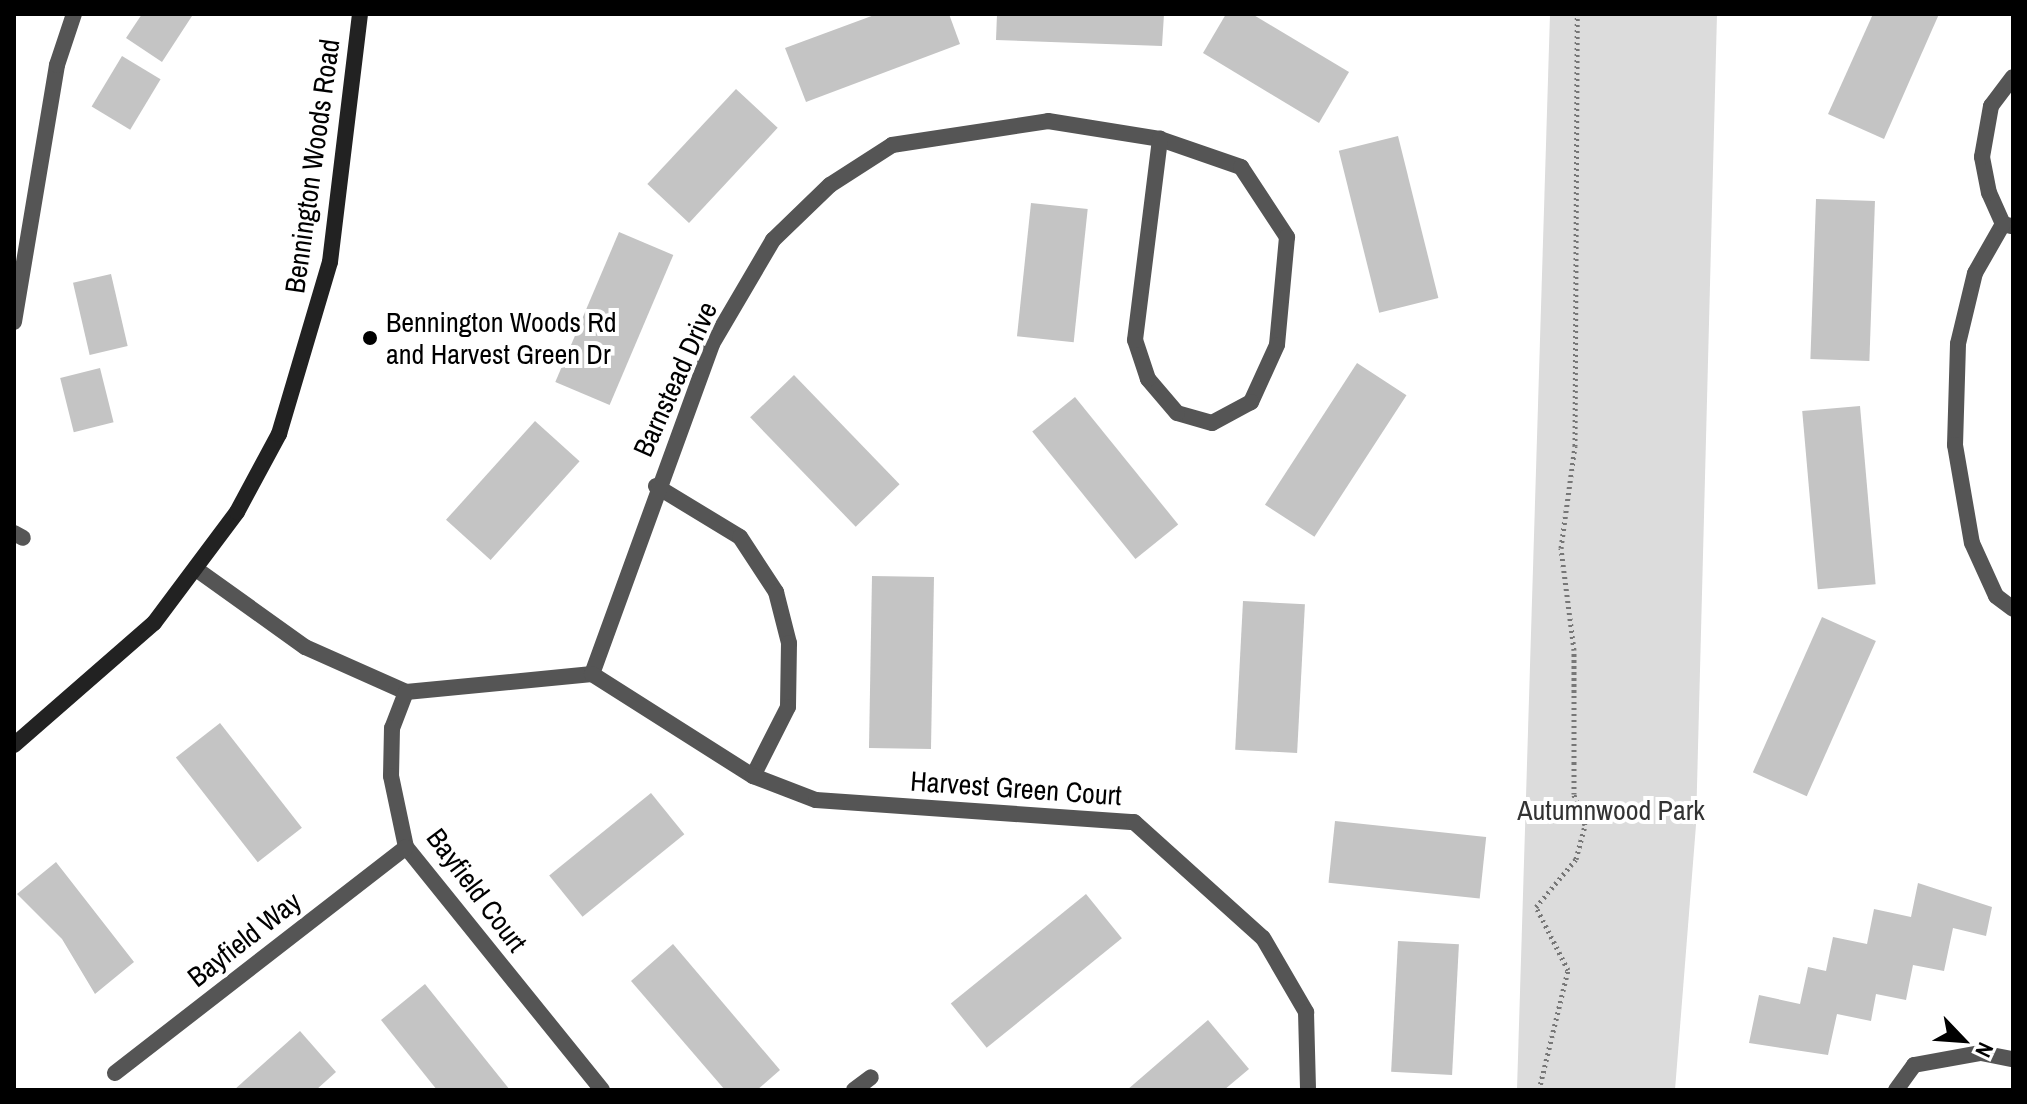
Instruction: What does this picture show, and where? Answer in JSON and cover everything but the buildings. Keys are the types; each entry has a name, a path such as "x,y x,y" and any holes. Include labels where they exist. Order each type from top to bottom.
{"street":[{"path":"14,322 57,65 74,14"},
{"name":"Bennington Woods Road","path":"14,745 154,623 196,569 279,434 311,345 330,262 360,14"},
{"path":"2013,77 1991,106 1982,157 2008,225 1975,273 1958,344 1955,445 1972,543 1996,596 2013,609"},
{"name":"Barnstead Drive","path":"592,674 656,486 712,344 773,240 830,185 892,145 1048,121 1160,139 1241,167 1287,237 1277,345 1251,402 1212,423 1177,413 1148,379 1135,340 1160,139"},
{"path":"656,486 740,537 776,592 789,643 788,707 753,776"},
{"path":"196,569 305,647 406,692 592,674"},
{"name":"Harvest Green Court","path":"592,674 753,776 816,800 1134,822 1263,938 1306,1012 1308,1090"},
{"name":"Bayfield Court","path":"406,692 392,728 391,776 406,847 602,1090"},
{"name":"Bayfield Way","path":"115,1073 406,847"},
{"path":"1896,1090 1914,1065 1981,1053 2013,1059"},
{"path":"854,1090 871,1077"}],"path":[{"path":"1539,1090 1568,970 1536,907 1576,859 1585,825 1574,794 1574,650 1561,548 1575,446 1577,14"}],"green space":[{"name":"Autumnwood Park","path":"1550,14 1717,14 1696,825 1675,1090 1517,1090"}],"place":[{"name":"Bennington Woods Rd and Harvest Green Dr","path":"370,338"}]}
